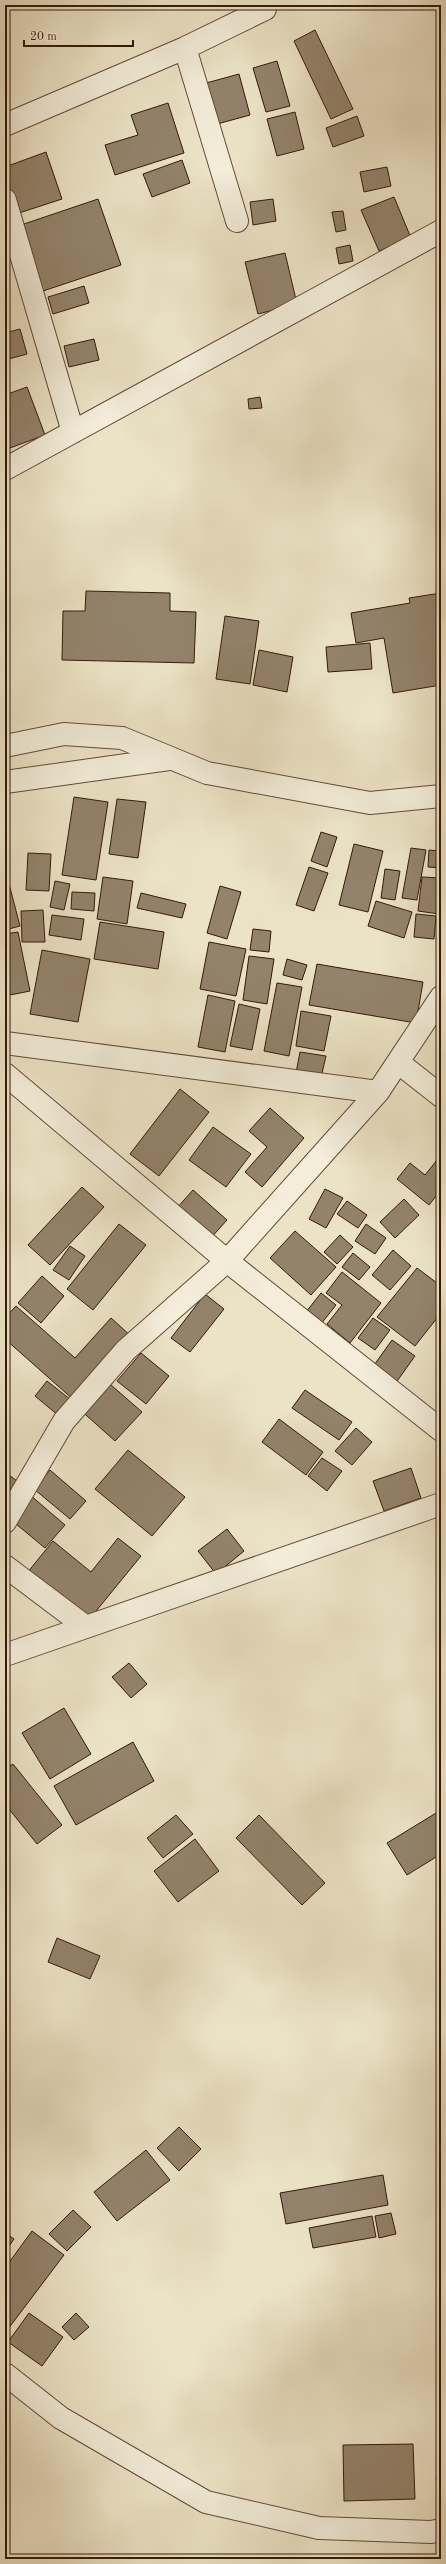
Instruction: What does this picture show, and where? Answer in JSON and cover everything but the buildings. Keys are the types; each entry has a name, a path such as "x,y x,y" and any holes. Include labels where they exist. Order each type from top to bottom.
{"street":[{"path":"5,125 185,48 265,9"},
{"path":"185,48 237,221"},
{"path":"5,200 73,432"},
{"path":"5,470 441,231"},
{"path":"5,746 64,734 122,738 169,759 207,773 370,803 441,796"},
{"path":"5,782 169,759"},
{"path":"5,1522 64,1421 126,1350 227,1261 378,1092 399,1063 441,997"},
{"path":"5,1043 378,1092"},
{"path":"399,1063 441,1096"},
{"path":"5,1074 227,1261 441,1430"},
{"path":"5,1655 441,1504"},
{"path":"5,1566 86,1627"},
{"path":"5,2374 61,2418 206,2502 318,2528 432,2532 441,2530"}]}
